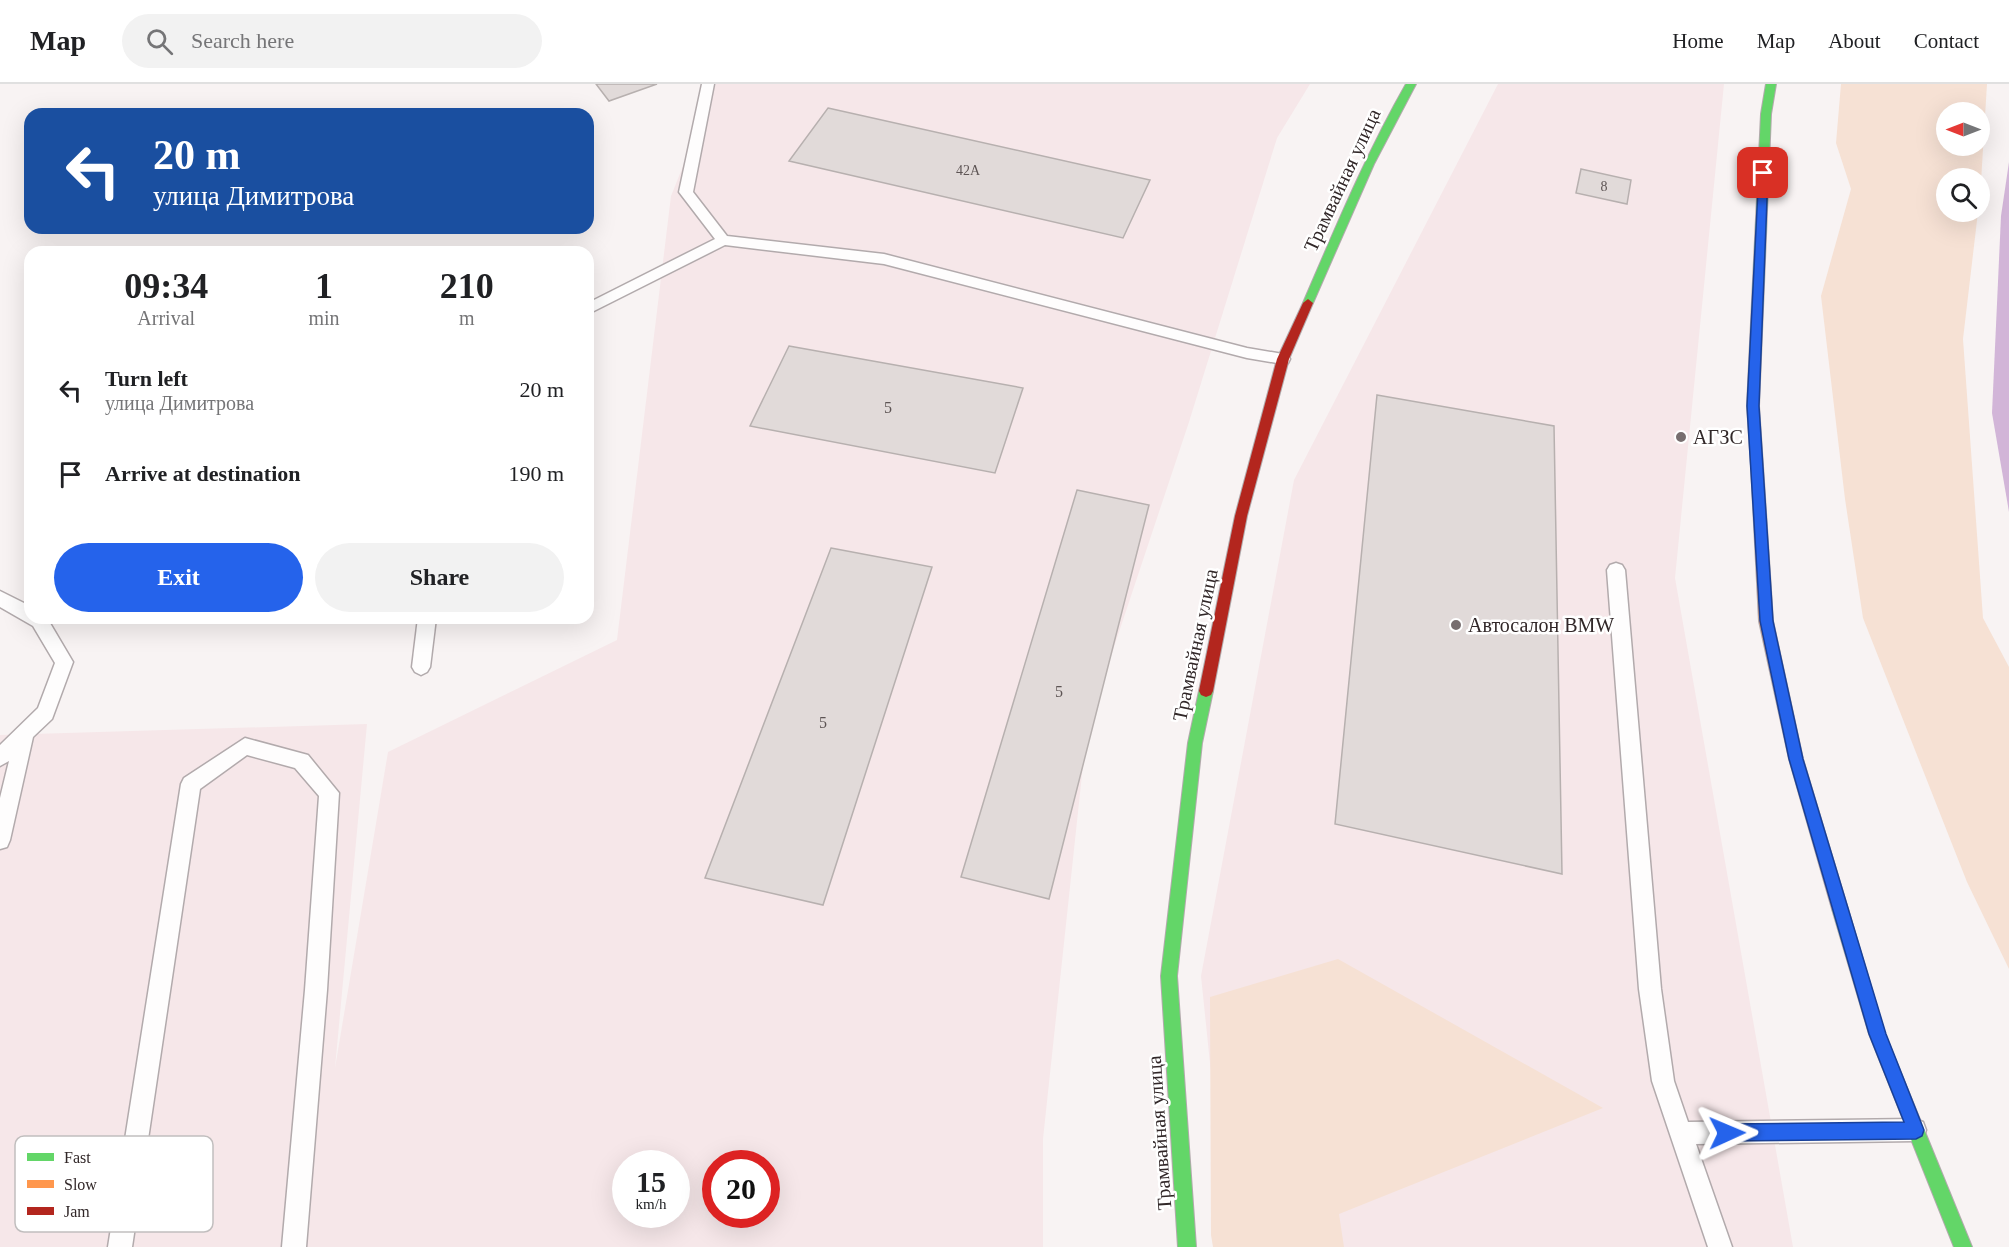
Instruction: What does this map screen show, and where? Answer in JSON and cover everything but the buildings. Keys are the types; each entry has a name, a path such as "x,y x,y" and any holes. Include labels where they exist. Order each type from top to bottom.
{"street":[{"name":"Трамвайная улица","path":"1187,1247 1168,976 1194,743 1241,516 1283,359 1352,202 1411,84"},
{"path":"1771,84 1766,114 1753,406 1766,621 1799,770 1877,1034 1963,1247"}],"lane":[{"path":"708,84 686,192 723,240"},
{"path":"594,306 723,240 884,259 1247,353 1283,359"},
{"path":"1616,570 1650,989 1663,1081 1720,1247"},
{"path":"0,598 24,612"},
{"path":"0,757 45,713 64,662 41,624"},
{"path":"421,667 426,624"},
{"path":"0,840 25,732"},
{"path":"137,1136 191,784 245,746 301,761 329,793 316,990 294,1247"},
{"path":"1680,1133 1916,1130"},
{"path":"120,1247 122,1232"}],"shaded area":[{"path":"716,84 1310,84 1277,138 1189,422 1087,728 1043,1139 1043,1247 0,1247 0,735 367,724 335,1068 388,752 617,640 671,196"},
{"path":"1498,84 1724,84 1675,578 1793,1247 1229,1247 1201,976 1294,480"},
{"path":"1841,84 1987,84 1986,102 1936,102 1936,156 1983,156 1982,168 1936,168 1936,222 1977,222 1963,339 1983,618 2009,667 2009,969 1967,882 1863,618 1845,499 1821,296 1851,189 1836,143"},
{"path":"2009,162 2009,512 1992,413 2001,216"},
{"path":"1338,959 1603,1108 1339,1214 1344,1247 1213,1247 1211,1235 1210,997"}],"traffic: fast":[{"path":"1308,303 1369,164 1411,84"},
{"path":"1757,466 1753,406 1766,114 1771,84"},
{"path":"1187,1247 1169,976 1195,743 1206,691"},
{"path":"1840,909 1877,1034 1963,1247"}],"traffic: slow":[{"path":"1757,466 1766,621 1796,759 1840,909"}],"traffic: jam":[{"path":"1206,691 1241,516 1283,359 1308,303"}],"place":[{"name":"АГЗС","path":"1681,437"},
{"name":"Автосалон BMW","path":"1456,625"}],"route":[{"path":"1727,1133 1916,1130 1877,1034 1796,759 1766,621 1753,406 1763,173"}]}
